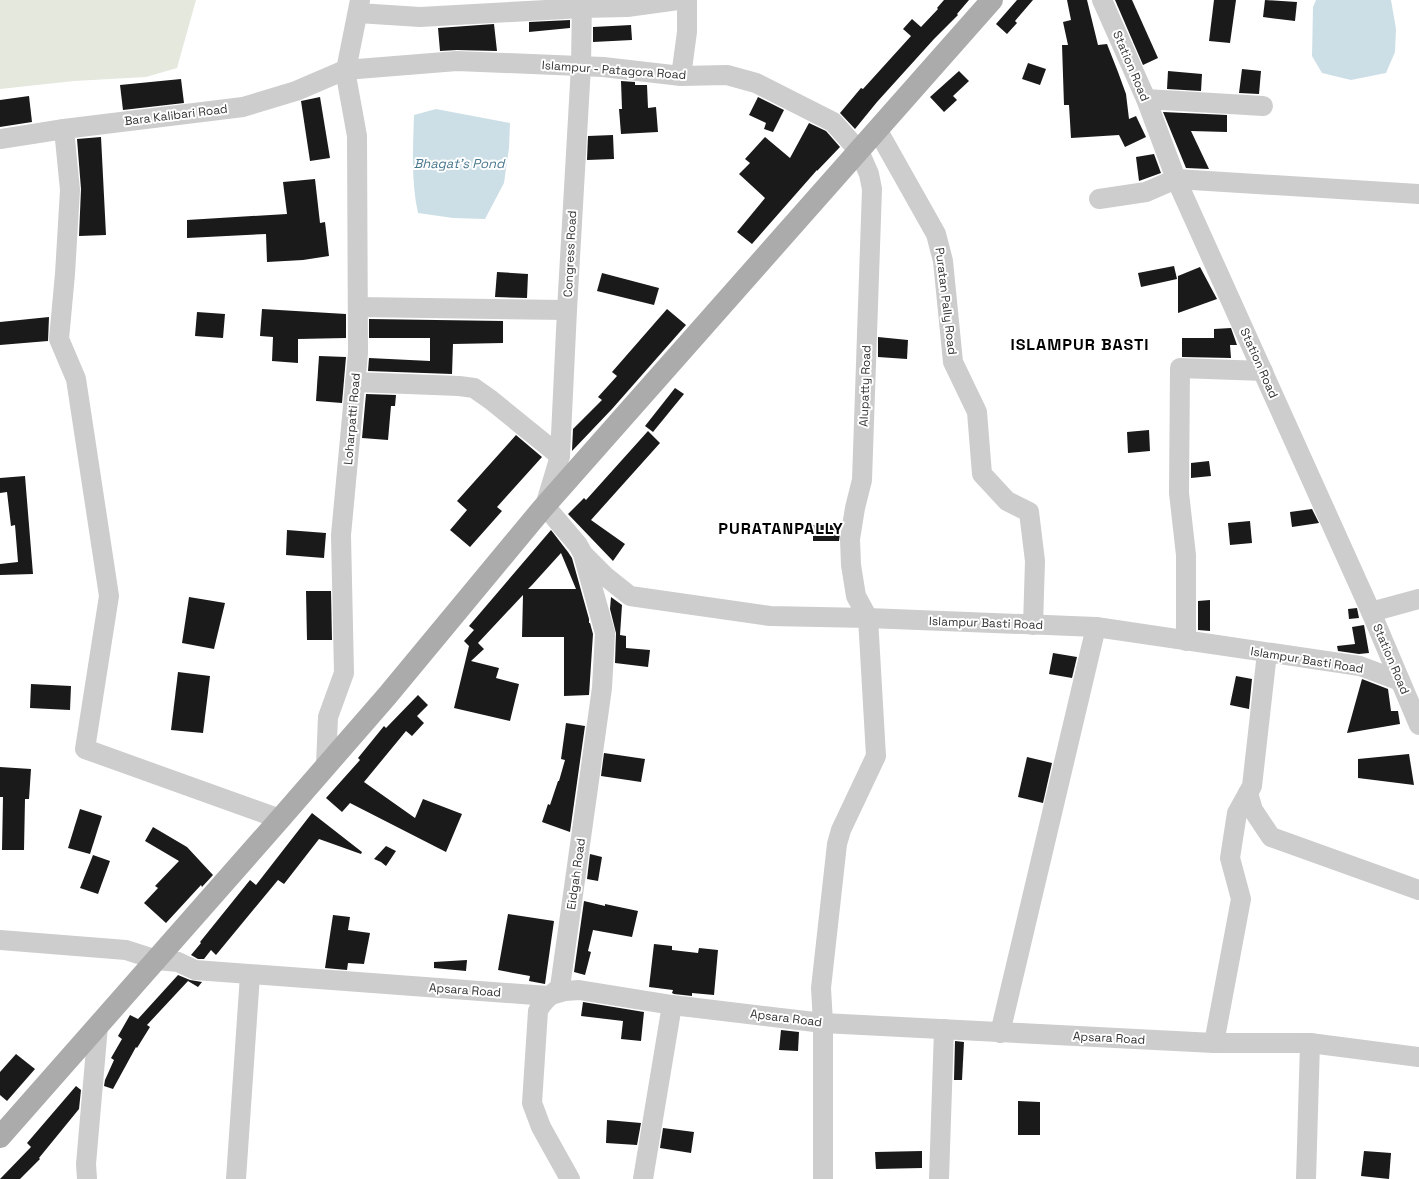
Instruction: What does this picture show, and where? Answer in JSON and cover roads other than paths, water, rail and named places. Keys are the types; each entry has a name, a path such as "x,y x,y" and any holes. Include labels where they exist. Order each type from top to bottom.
{"main road":[{"path":"0,1137 157,960 387,696 545,506 878,131 992,0"}],"street":[{"path":"346,70 359,7 420,17 502,6 627,4 678,0"},
{"path":"681,76 687,32 686,0"},
{"name":"Station Road","path":"1102,0 1146,99 1176,179 1371,612 1419,726"},
{"name":"Congress Road","path":"545,506 560,456 581,66 582,4"},
{"name":"Islampur - Patagora Road","path":"346,70 457,61 581,66 681,76 727,75 756,83 833,122 859,151"},
{"name":"Bara Kalibari Road","path":"0,139 64,129 243,107 296,91 346,70"},
{"name":"Loharpatti Road","path":"326,765 328,717 344,673 341,535 358,353 357,136 346,70"},
{"path":"1146,99 1263,106"},
{"path":"64,129 70,190 59,339 76,379 109,596 85,749 280,819"},
{"name":"Puratan Pally Road","path":"878,131 936,234 943,261 953,362 977,412 982,474 1006,501 1029,512 1035,561 1032,625"},
{"name":"Alupatty Road","path":"859,151 869,174 872,189 862,480 855,508 850,539 851,565 856,596 868,618"},
{"path":"1098,199 1146,192 1176,179 1419,194"},
{"path":"358,307 567,310"},
{"path":"1186,641 1186,555 1179,493 1180,368 1263,371"},
{"path":"355,382 459,386 474,388 560,456"},
{"path":"545,506 578,545 583,554"},
{"name":"Islampur Basti Road","path":"583,554 605,576 630,596 770,616 868,618 1096,627 1360,666 1400,681"},
{"name":"Eidgah Road","path":"570,1179 541,1127 532,1103 538,1011 548,996 560,987 602,688 605,632 583,554"},
{"path":"1371,612 1419,599"},
{"path":"823,1179 823,1023 821,988 837,844 876,756 868,618"},
{"path":"1000,1032 1096,627"},
{"path":"1214,1043 1241,899 1230,858 1237,813 1252,786 1267,653"},
{"path":"1248,793 1253,810 1272,838 1419,890"},
{"name":"Apsara Road","path":"0,940 126,950 157,960 178,962 195,970 548,996 565,991 579,990 672,1005 823,1023 1214,1043 1310,1043 1418,1051"},
{"path":"236,1179 250,975"},
{"path":"643,1179 672,1005"},
{"path":"87,1179 86,1164 98,1026"},
{"path":"940,1179 944,1029"},
{"path":"1306,1179 1310,1043"}],"water":[{"path":"1316,0 1391,0 1396,29 1395,52 1386,73 1351,80 1322,73 1312,56 1313,7"},
{"name":"Bhagat’s Pond","path":"436,109 510,123 509,148 504,183 485,219 453,218 418,213 413,177 414,115"}],"district":[{"name":"ISLAMPUR BASTI","path":"1080,344"},
{"name":"PURATANPALLY","path":"781,528"}]}
